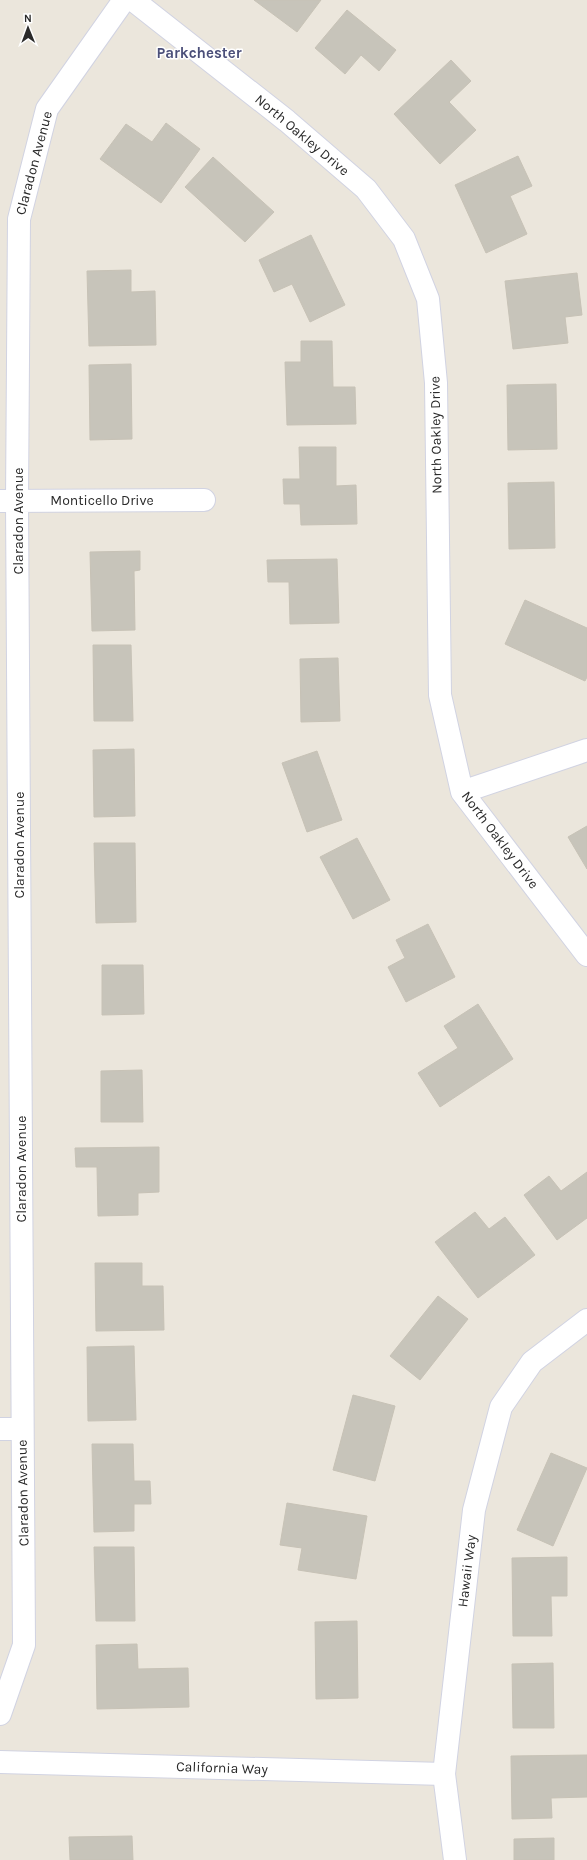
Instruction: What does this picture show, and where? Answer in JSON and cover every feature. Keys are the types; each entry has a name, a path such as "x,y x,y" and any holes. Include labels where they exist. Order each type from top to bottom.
{"street":[{"name":"Claradon Avenue","path":"0,1714 24,1645 9,501 19,219 47,109 124,0"},
{"name":"North Oakley Drive","path":"133,0 287,121 366,189 404,239 428,299 436,383 440,695 462,792 587,955"},
{"name":"Monticello Drive","path":"9,501 204,500"},
{"path":"462,792 587,750"},
{"name":"Hawaii Way","path":"455,1860 444,1774 474,1510 501,1407 532,1362 587,1320"},
{"path":"0,1429 22,1429"},
{"name":"California Way","path":"0,1762 444,1774"}],"building":[{"path":"254,0 321,0 297,32"},
{"path":"347,10 396,50 379,71 361,55 345,74 315,48"},
{"path":"451,60 471,81 449,102 476,130 440,164 394,114"},
{"path":"166,123 200,149 161,203 100,159 126,124 152,142"},
{"path":"518,156 532,186 510,196 527,234 486,253 455,185"},
{"path":"213,157 274,212 245,242 185,187"},
{"path":"311,235 345,305 310,322 292,284 274,292 259,260"},
{"path":"131,270 131,292 155,291 156,345 89,346 87,271"},
{"path":"577,273 582,315 565,317 568,343 513,349 505,281"},
{"path":"301,341 332,341 333,387 355,387 356,424 287,425 285,362 301,362"},
{"path":"131,364 132,439 90,440 89,365"},
{"path":"556,384 557,449 508,450 507,385"},
{"path":"299,447 336,447 336,486 356,485 357,524 301,525 300,504 284,504 283,479 300,479"},
{"path":"554,482 555,548 509,549 508,483"},
{"path":"140,551 140,570 134,571 135,630 92,631 90,552"},
{"path":"337,559 339,623 290,624 289,582 268,582 267,560"},
{"path":"525,600 587,628 587,677 585,681 505,644"},
{"path":"93,645 131,645 133,721 94,721"},
{"path":"338,658 340,721 301,722 300,659"},
{"path":"134,749 135,816 94,817 93,750"},
{"path":"317,751 342,820 307,832 282,763"},
{"path":"587,826 587,869 568,837"},
{"path":"357,838 390,900 353,919 320,857"},
{"path":"94,843 135,843 136,922 96,923"},
{"path":"428,924 455,977 406,1002 388,967 405,958 396,940"},
{"path":"102,965 143,965 144,1014 102,1015"},
{"path":"478,1004 513,1059 440,1107 418,1073 458,1048 444,1026"},
{"path":"142,1070 143,1122 101,1122 101,1071"},
{"path":"159,1147 159,1192 138,1193 138,1215 98,1216 97,1167 76,1167 75,1148"},
{"path":"587,1172 587,1218 557,1240 524,1195 549,1176 561,1191"},
{"path":"475,1212 489,1229 505,1217 535,1255 478,1298 435,1242"},
{"path":"95,1263 142,1263 142,1286 163,1286 164,1330 96,1331"},
{"path":"438,1296 468,1319 420,1380 390,1356"},
{"path":"134,1346 136,1420 88,1421 87,1347"},
{"path":"353,1395 395,1406 375,1481 333,1470"},
{"path":"92,1444 133,1444 134,1481 150,1481 151,1504 134,1504 134,1531 94,1532"},
{"path":"551,1453 587,1468 553,1546 517,1530"},
{"path":"287,1503 367,1516 356,1579 298,1570 302,1548 280,1545"},
{"path":"94,1547 134,1547 135,1621 96,1621"},
{"path":"567,1557 567,1596 551,1596 552,1636 513,1636 512,1558"},
{"path":"357,1621 358,1698 316,1699 315,1622"},
{"path":"137,1644 138,1669 188,1668 189,1707 97,1709 96,1645"},
{"path":"553,1663 554,1728 513,1728 512,1664"},
{"path":"587,1755 587,1797 551,1798 552,1818 512,1819 511,1756"},
{"path":"132,1836 133,1860 70,1860 69,1837"},
{"path":"554,1838 554,1860 514,1860 514,1839"}],"district":[{"name":"Parkchester","path":"199,53"}]}
